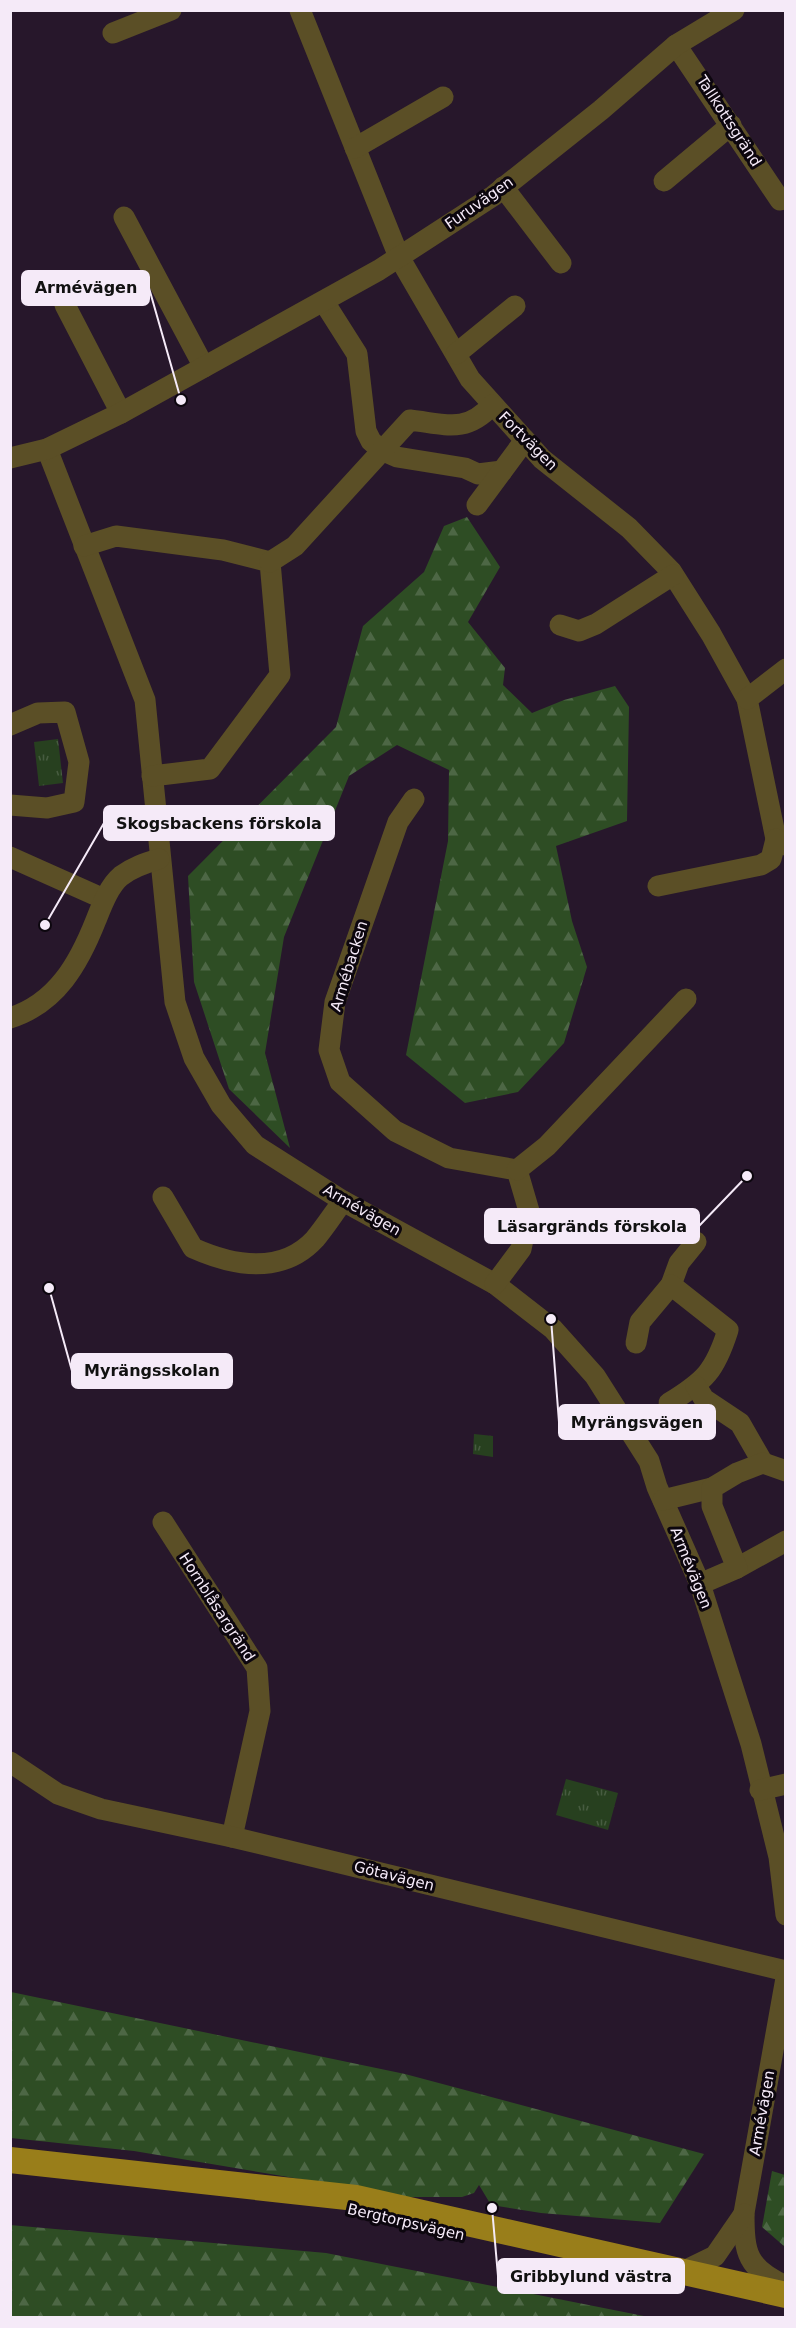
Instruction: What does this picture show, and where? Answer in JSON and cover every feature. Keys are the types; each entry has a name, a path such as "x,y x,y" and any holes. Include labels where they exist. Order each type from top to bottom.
{"main road":[{"name":"Bergtorpsvägen","path":"10,2160 356,2198 786,2295"},
{"name":"Bergtorpsvägen","path":"272,2189 352,2210 786,2310"}],"street":[{"path":"113,33 171,10"},
{"name":"Fortvägen","path":"300,10 399,257 470,379 542,459 629,528 673,575 711,633 747,699 781,842"},
{"name":"Furuvägen","path":"10,458 47,449 121,413 324,302 399,257 504,187 601,110 676,45 734,10"},
{"name":"Tallkottsgränd","path":"676,45 783,199"},
{"path":"355,148 443,97"},
{"path":"664,181 732,125"},
{"path":"504,187 561,263"},
{"path":"124,217 204,367"},
{"path":"324,302 357,354 366,431 371,441 381,450 397,457 465,468 478,474 502,471"},
{"path":"65,305 121,413"},
{"path":"456,354 516,306"},
{"path":"84,546 116,536 223,550 270,562 296,546 410,420 463,426 480,419 492,405"},
{"path":"477,505 525,440"},
{"name":"Armévägen","path":"47,449 145,700 159,860 175,1002 194,1058 221,1105 255,1145 343,1201 495,1284 553,1329 594,1376 649,1461 663,1500 700,1584 751,1744 760,1790 779,1857 786,1915"},
{"path":"152,776 210,769 280,675 270,562"},
{"path":"560,625 579,631 596,624 673,575"},
{"path":"747,699 786,669"},
{"path":"10,725 38,713 64,712 79,762 74,802 47,808 10,805"},
{"name":"Armébacken","path":"414,799 398,822 335,1002 329,1050 340,1082 395,1131 448,1158 517,1170"},
{"path":"658,886 761,865 771,859 781,842"},
{"path":"10,856 104,899"},
{"path":"10,1018 49,997 71,973 104,899 119,878 137,866 159,860"},
{"path":"495,1284 521,1249 529,1210 517,1170 547,1146 686,999"},
{"path":"163,1197 194,1248 244,1264 281,1262 314,1240 343,1201"},
{"path":"636,1343 640,1322 671,1285 679,1263 696,1242"},
{"path":"669,1403 696,1386 721,1352 728,1330 671,1285"},
{"path":"696,1386 704,1399 740,1423 763,1463"},
{"path":"663,1500 712,1488 737,1473 763,1463 786,1471"},
{"path":"712,1488 712,1506 737,1568"},
{"name":"Hornblåsargränd","path":"163,1522 257,1668 260,1711 232,1837"},
{"path":"700,1584 737,1568 786,1541"},
{"name":"Götavägen","path":"10,1762 58,1794 101,1809 232,1837 786,1971"},
{"path":"760,1790 786,1784"},
{"name":"Armévägen","path":"786,1978 744,2213 744,2246 752,2265 786,2286"},
{"name":"Armévägen","path":"680,2272 715,2256 744,2213"}],"green space":[{"path":"467,517 500,567 468,622 505,668 503,685 532,713 564,700 615,686 629,707 627,821 556,846 572,921 587,967 564,1043 518,1092 465,1103 406,1055 448,841 449,770 397,745 349,776 284,937 265,1053 290,1148 229,1089 194,982 188,876 336,727 363,626 424,572 444,526"},
{"path":"58,739 63,783 39,786 34,742"},
{"path":"474,1434 493,1436 493,1457 473,1454"},
{"path":"566,1779 618,1793 608,1830 556,1815"},
{"path":"11,1992 405,2074 704,2154 660,2223 541,2213 491,2205 479,2185 474,2193 462,2197 407,2197 134,2151 11,2138"},
{"path":"772,2171 785,2175 785,2247 762,2227"},
{"path":"10,2225 326,2253 649,2317 11,2317"}],"place":[{"name":"Armévägen","path":"181,400"},
{"name":"Skogsbackens förskola","path":"45,925"},
{"name":"Läsargränds förskola","path":"747,1176"},
{"name":"Myrängsskolan","path":"49,1288"},
{"name":"Myrängsvägen","path":"551,1319"},
{"name":"Gribbylund västra","path":"492,2208"}]}
